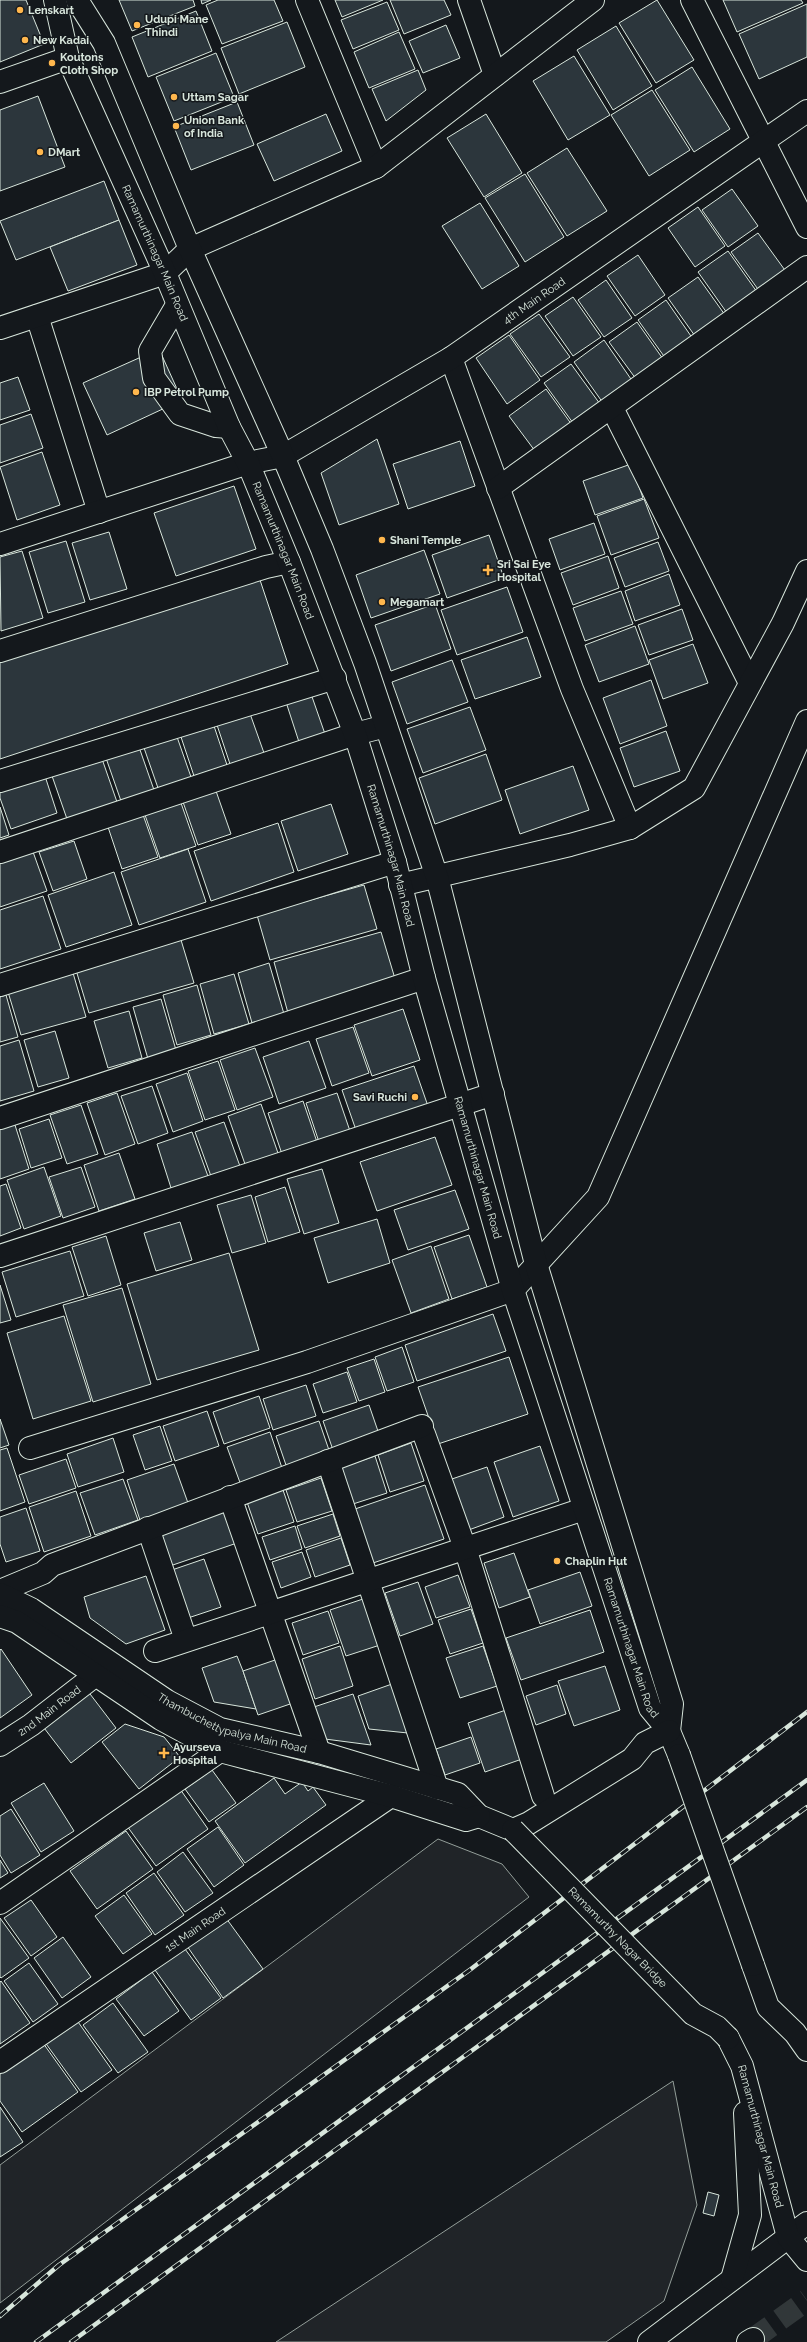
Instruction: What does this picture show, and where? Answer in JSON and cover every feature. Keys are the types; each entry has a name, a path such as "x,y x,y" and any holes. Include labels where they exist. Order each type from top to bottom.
{"street":[{"name":"Ramamurthinagar Main Road","path":"55,0 68,58 165,273 229,427 248,463 289,562 355,734 395,862 424,978 513,1290 650,1708 669,1731 679,1755 768,2007 795,2033 807,2050"},
{"name":"Ramamurthinagar Main Road","path":"77,0 104,43 190,250 283,456 322,549 386,726 437,877 536,1264 672,1704 669,1731"},
{"path":"307,0 376,167"},
{"path":"469,0 494,75"},
{"path":"0,328 165,273 190,250 376,167 593,0"},
{"path":"692,0 807,227"},
{"path":"0,82 68,58"},
{"name":"4th Main Road","path":"0,544 248,463 283,456 450,358 807,111"},
{"path":"498,488 807,268"},
{"path":"177,305 150,351 154,378 180,414 216,426 229,427"},
{"path":"37,316 99,512"},
{"path":"450,358 572,689 630,828"},
{"path":"612,408 750,683"},
{"path":"0,651 266,567 289,562"},
{"path":"400,885 570,845 630,828 694,788 784,623 807,571"},
{"path":"0,781 334,678"},
{"path":"30,1448 307,1362 513,1290 598,1197 807,721"},
{"path":"0,852 355,734 386,726"},
{"path":"0,985 395,862"},
{"path":"0,1118 424,978"},
{"path":"0,1256 493,1094"},
{"path":"0,1590 43,1573 52,1565 148,1528 328,1461 423,1430 465,1548 543,1796"},
{"path":"328,1461 437,1788"},
{"path":"230,1497 320,1752"},
{"path":"155,1651 584,1509"},
{"path":"148,1528 186,1640"},
{"name":"Thambuchettypalya Main Road","path":"0,1594 31,1609 166,1700 220,1729 320,1752 458,1794 497,1823"},
{"name":"Thambuchettypalya Main Road","path":"0,1616 17,1622 97,1674 161,1719 220,1751 390,1796 466,1820 497,1823 529,1823 632,1759 645,1743"},
{"name":"2nd Main Road","path":"0,1745 31,1725 97,1674"},
{"name":"Thambuchettypalya Main Road","path":"497,1823 624,1746 645,1743 669,1731"},
{"path":"0,1903 220,1751"},
{"name":"1st Main Road","path":"0,2062 390,1796"},
{"name":"Ramamurthy Nagar Bridge","path":"497,1823 693,2014 717,2028 728,2038"},
{"name":"Ramamurthinagar Main Road","path":"728,2038 742,2066 788,2237"},
{"path":"732,2279 750,2215 742,2066"},
{"path":"649,2342 807,2223"},
{"path":"788,2237 807,2260"}],"shaded area":[{"path":"438,1839 502,1864 529,1897 0,2303 0,2165"},
{"path":"673,2081 697,2205 664,2301 606,2342 276,2342"}],"building":[{"path":"0,0 26,0 44,44 0,62"},
{"path":"119,0 193,0 195,6 132,31"},
{"path":"201,0 211,0 202,4"},
{"path":"218,0 274,0 283,21 222,44 206,5"},
{"path":"335,0 383,0 342,17"},
{"path":"390,0 444,0 451,15 404,34"},
{"path":"657,0 694,60 656,83 619,23"},
{"path":"723,0 801,0 803,3 737,32"},
{"path":"387,2 399,30 353,49 341,20"},
{"path":"807,4 807,57 759,79 739,34"},
{"path":"196,11 212,51 148,77 132,37"},
{"path":"287,22 305,67 239,94 221,48"},
{"path":"446,25 460,58 423,73 409,41"},
{"path":"616,26 652,86 613,110 577,50"},
{"path":"399,32 415,69 369,88 354,52"},
{"path":"216,53 234,97 174,121 156,77"},
{"path":"574,56 610,115 568,140 533,81"},
{"path":"692,67 730,129 694,152 655,90"},
{"path":"418,70 426,90 386,121 372,89"},
{"path":"652,90 690,150 649,176 611,115"},
{"path":"38,96 65,167 0,191 0,110"},
{"path":"237,102 254,145 191,170 174,127"},
{"path":"326,114 342,151 274,181 257,144"},
{"path":"486,114 522,173 484,197 447,138"},
{"path":"567,148 607,211 567,236 527,173"},
{"path":"525,174 564,237 525,262 485,198"},
{"path":"104,181 119,220 16,260 0,221"},
{"path":"732,189 758,226 728,247 702,210"},
{"path":"480,203 519,266 482,289 442,226"},
{"path":"698,207 725,246 695,267 668,228"},
{"path":"119,220 137,265 68,291 50,247"},
{"path":"758,233 787,273 760,292 731,252"},
{"path":"728,251 757,292 727,313 698,272"},
{"path":"638,255 665,295 635,316 607,276"},
{"path":"698,277 725,315 695,336 668,298"},
{"path":"606,280 632,318 604,337 578,300"},
{"path":"573,297 601,337 573,356 545,316"},
{"path":"666,300 693,339 666,359 638,320"},
{"path":"539,314 570,357 541,377 510,334"},
{"path":"637,322 663,359 636,379 609,342"},
{"path":"509,335 540,380 507,404 476,358"},
{"path":"604,340 633,382 603,403 574,362"},
{"path":"159,349 182,400 107,435 83,383"},
{"path":"571,364 600,404 573,423 544,383"},
{"path":"18,377 30,410 0,420 0,383"},
{"path":"546,389 572,425 535,451 509,416"},
{"path":"31,414 43,448 0,463 0,425"},
{"path":"377,439 399,504 339,525 321,473"},
{"path":"460,441 475,486 408,509 393,464"},
{"path":"42,452 60,505 17,520 0,467"},
{"path":"631,464 643,498 595,515 583,481"},
{"path":"234,486 256,549 176,576 154,513"},
{"path":"644,499 659,538 611,555 597,516"},
{"path":"594,523 605,554 560,570 549,539"},
{"path":"109,532 127,589 90,600 72,543"},
{"path":"489,535 504,578 447,598 432,555"},
{"path":"66,541 85,602 48,613 29,552"},
{"path":"658,542 669,571 625,587 614,558"},
{"path":"424,550 440,594 371,618 356,575"},
{"path":"22,551 43,618 1,631 0,557"},
{"path":"608,556 619,588 573,605 561,573"},
{"path":"669,574 680,605 635,621 625,591"},
{"path":"259,577 288,664 0,759 0,662"},
{"path":"507,587 523,632 457,655 441,610"},
{"path":"621,591 633,624 585,641 573,608"},
{"path":"435,604 451,649 391,671 375,625"},
{"path":"682,609 693,640 649,655 638,625"},
{"path":"635,626 649,664 599,682 585,645"},
{"path":"527,637 541,677 475,699 461,660"},
{"path":"693,644 708,683 663,699 649,660"},
{"path":"452,660 468,702 407,724 392,682"},
{"path":"651,680 667,726 620,744 603,698"},
{"path":"310,691 325,734 299,742 285,699"},
{"path":"470,707 486,750 423,773 407,729"},
{"path":"248,708 264,753 230,764 215,719"},
{"path":"212,720 227,765 194,776 179,731"},
{"path":"666,731 680,771 634,787 620,748"},
{"path":"176,734 191,777 158,788 143,745"},
{"path":"139,747 154,790 121,801 106,758"},
{"path":"486,754 502,800 435,824 419,778"},
{"path":"101,756 117,802 67,819 51,773"},
{"path":"573,766 589,810 520,834 505,790"},
{"path":"44,773 57,813 11,829 0,798 0,788"},
{"path":"216,791 231,834 198,845 183,802"},
{"path":"181,803 196,846 160,858 145,815"},
{"path":"331,804 348,854 298,871 281,821"},
{"path":"0,807 9,835 0,838"},
{"path":"142,812 158,857 122,869 107,824"},
{"path":"278,823 294,872 211,901 194,851"},
{"path":"74,841 87,879 53,891 39,852"},
{"path":"32,849 47,891 0,907 0,860"},
{"path":"188,849 206,902 139,925 121,872"},
{"path":"114,872 132,925 66,947 48,895"},
{"path":"364,885 377,929 270,960 257,915"},
{"path":"43,896 61,949 0,969 0,910"},
{"path":"381,932 396,982 288,1013 274,962"},
{"path":"181,940 194,983 89,1013 76,970"},
{"path":"269,963 284,1014 252,1023 238,973"},
{"path":"73,973 86,1017 21,1035 8,992"},
{"path":"234,974 249,1024 214,1034 200,984"},
{"path":"197,985 211,1035 177,1045 163,995"},
{"path":"6,995 18,1037 0,1042 0,997"},
{"path":"161,999 176,1050 148,1059 133,1007"},
{"path":"403,1009 420,1060 372,1076 354,1025"},
{"path":"129,1011 142,1058 108,1068 94,1021"},
{"path":"353,1027 369,1073 332,1086 316,1039"},
{"path":"55,1031 69,1078 38,1087 24,1040"},
{"path":"19,1040 34,1091 0,1101 0,1046"},
{"path":"309,1041 326,1088 279,1104 263,1057"},
{"path":"255,1048 273,1097 237,1110 220,1060"},
{"path":"218,1061 235,1110 205,1120 188,1071"},
{"path":"414,1066 429,1109 357,1133 342,1090"},
{"path":"187,1073 203,1121 173,1132 156,1084"},
{"path":"152,1086 168,1133 138,1144 121,1096"},
{"path":"117,1093 135,1144 105,1155 87,1103"},
{"path":"337,1093 351,1134 320,1145 306,1103"},
{"path":"303,1101 318,1145 283,1157 268,1113"},
{"path":"261,1104 279,1156 246,1167 228,1116"},
{"path":"81,1105 98,1154 67,1164 50,1115"},
{"path":"49,1119 62,1158 31,1168 19,1129"},
{"path":"14,1122 29,1169 0,1179 0,1126"},
{"path":"224,1122 241,1169 212,1179 195,1132"},
{"path":"192,1132 209,1179 172,1191 157,1144"},
{"path":"435,1137 452,1185 377,1211 360,1162"},
{"path":"119,1153 135,1199 99,1211 84,1165"},
{"path":"44,1167 61,1216 24,1229 7,1180"},
{"path":"81,1167 95,1207 63,1218 49,1177"},
{"path":"322,1169 339,1223 304,1234 287,1179"},
{"path":"6,1184 21,1228 0,1236 0,1186"},
{"path":"285,1187 300,1232 268,1242 255,1197"},
{"path":"455,1190 469,1229 408,1250 394,1210"},
{"path":"251,1195 266,1243 232,1253 217,1205"},
{"path":"377,1219 390,1263 328,1283 314,1238"},
{"path":"180,1222 192,1260 156,1271 144,1233"},
{"path":"469,1235 487,1287 452,1299 434,1247"},
{"path":"106,1236 121,1285 88,1296 72,1247"},
{"path":"431,1246 449,1299 411,1313 392,1260"},
{"path":"70,1251 84,1296 16,1317 2,1272"},
{"path":"229,1253 259,1350 157,1380 127,1284"},
{"path":"0,1285 11,1320 0,1323"},
{"path":"122,1288 151,1384 93,1402 63,1305"},
{"path":"493,1314 506,1351 417,1381 405,1345"},
{"path":"64,1316 91,1401 33,1419 7,1333"},
{"path":"402,1347 414,1382 387,1391 375,1357"},
{"path":"509,1357 528,1414 438,1444 418,1387"},
{"path":"374,1359 385,1392 359,1401 347,1368"},
{"path":"347,1372 357,1402 323,1413 313,1384"},
{"path":"306,1385 316,1416 273,1430 263,1399"},
{"path":"259,1396 270,1428 224,1444 213,1412"},
{"path":"369,1405 380,1437 334,1453 323,1421"},
{"path":"207,1411 219,1446 175,1461 163,1426"},
{"path":"0,1419 9,1445 0,1448"},
{"path":"319,1421 330,1453 287,1468 276,1436"},
{"path":"160,1426 172,1461 145,1470 133,1435"},
{"path":"270,1432 284,1474 242,1488 227,1447"},
{"path":"113,1438 124,1472 78,1487 67,1454"},
{"path":"411,1443 424,1481 390,1492 378,1455"},
{"path":"540,1446 559,1501 513,1517 494,1462"},
{"path":"7,1448 25,1502 0,1511 0,1450"},
{"path":"375,1456 387,1493 353,1504 340,1468"},
{"path":"66,1459 76,1488 29,1504 19,1475"},
{"path":"174,1464 188,1503 140,1520 127,1480"},
{"path":"487,1467 504,1517 466,1531 449,1480"},
{"path":"321,1478 332,1511 297,1522 286,1490"},
{"path":"123,1479 138,1520 95,1535 80,1493"},
{"path":"425,1485 444,1539 373,1563 355,1509"},
{"path":"283,1490 294,1522 258,1534 247,1502"},
{"path":"76,1491 91,1536 44,1552 29,1507"},
{"path":"224,1506 237,1543 167,1567 155,1530"},
{"path":"26,1508 40,1551 6,1562 0,1544 0,1517"},
{"path":"333,1514 340,1536 305,1548 297,1526"},
{"path":"295,1526 302,1549 270,1560 262,1537"},
{"path":"341,1538 350,1565 315,1577 306,1550"},
{"path":"302,1552 311,1577 281,1588 272,1562"},
{"path":"514,1553 530,1597 499,1608 484,1563"},
{"path":"204,1559 221,1607 185,1619 169,1571"},
{"path":"580,1572 592,1606 540,1624 528,1590"},
{"path":"458,1575 470,1607 436,1618 425,1587"},
{"path":"146,1576 165,1630 126,1644 90,1618 84,1597"},
{"path":"418,1582 433,1624 400,1636 385,1593"},
{"path":"363,1599 380,1645 346,1656 330,1610"},
{"path":"471,1609 483,1643 450,1654 438,1620"},
{"path":"590,1610 604,1652 521,1680 506,1638"},
{"path":"328,1611 339,1643 303,1655 292,1623"},
{"path":"340,1646 353,1686 315,1699 302,1659"},
{"path":"483,1646 497,1686 460,1698 446,1658"},
{"path":"1,1649 32,1695 0,1718 0,1650"},
{"path":"237,1656 256,1709 214,1702 202,1668"},
{"path":"278,1659 293,1703 258,1715 243,1671"},
{"path":"605,1666 620,1710 574,1726 558,1681"},
{"path":"392,1684 408,1733 369,1729 358,1696"},
{"path":"557,1685 566,1714 536,1725 526,1696"},
{"path":"87,1690 116,1728 71,1763 41,1724"},
{"path":"353,1694 371,1745 325,1739 314,1707"},
{"path":"506,1710 522,1759 485,1772 468,1723"},
{"path":"125,1724 164,1737 180,1757 139,1789 102,1742"},
{"path":"471,1737 480,1763 445,1775 436,1749"},
{"path":"212,1770 236,1803 209,1822 185,1789"},
{"path":"274,1778 285,1794 302,1782 308,1791 313,1787 326,1805 245,1863 215,1821"},
{"path":"44,1783 74,1831 41,1852 11,1803"},
{"path":"180,1789 208,1829 156,1866 127,1826"},
{"path":"11,1809 40,1855 11,1873 0,1855 0,1816"},
{"path":"218,1827 244,1865 214,1887 187,1849"},
{"path":"126,1831 153,1869 97,1909 70,1871"},
{"path":"183,1852 213,1893 185,1912 157,1872"},
{"path":"0,1860 8,1873 0,1878"},
{"path":"154,1873 184,1915 155,1935 126,1893"},
{"path":"124,1895 152,1934 123,1954 95,1916"},
{"path":"31,1900 57,1937 31,1956 4,1918"},
{"path":"0,1918 29,1958 1,1978 0,1977"},
{"path":"226,1918 263,1969 223,1998 187,1946"},
{"path":"63,1937 91,1977 62,1998 34,1958"},
{"path":"185,1949 221,1998 191,2020 155,1970"},
{"path":"29,1963 58,2004 33,2022 4,1981"},
{"path":"152,1972 179,2011 144,2036 116,1999"},
{"path":"1,1981 30,2023 0,2044 0,1982"},
{"path":"113,2003 148,2052 118,2073 83,2025"},
{"path":"76,2019 112,2070 81,2092 44,2041"},
{"path":"43,2043 78,2092 22,2132 0,2101 0,2074"},
{"path":"0,2107 23,2142 0,2157"},
{"path":"708,2192 719,2195 714,2216 703,2213"}],"tunnel":[{"path":"753,2339 807,2300"}],"railway":[{"path":"0,2316 59,2265 471,1969 807,1712"},
{"path":"36,2342 807,1780"},
{"path":"71,2342 807,1807"}],"place":[{"name":"Lenskart","path":"20,10"},
{"name":"Udupi Mane Thindi","path":"137,25"},
{"name":"New Kadai","path":"25,40"},
{"name":"Koutons Cloth Shop","path":"52,63"},
{"name":"Uttam Sagar","path":"174,97"},
{"name":"Union Bank of India","path":"176,126"},
{"name":"DMart","path":"40,152"},
{"name":"IBP Petrol Pump","path":"136,392"},
{"name":"Shani Temple","path":"382,540"},
{"name":"Sri Sai Eye Hospital","path":"488,570"},
{"name":"Megamart","path":"382,602"},
{"name":"Savi Ruchi","path":"415,1097"},
{"name":"Chaplin Hut","path":"557,1561"},
{"name":"Ayurseva Hospital","path":"164,1753"}]}
